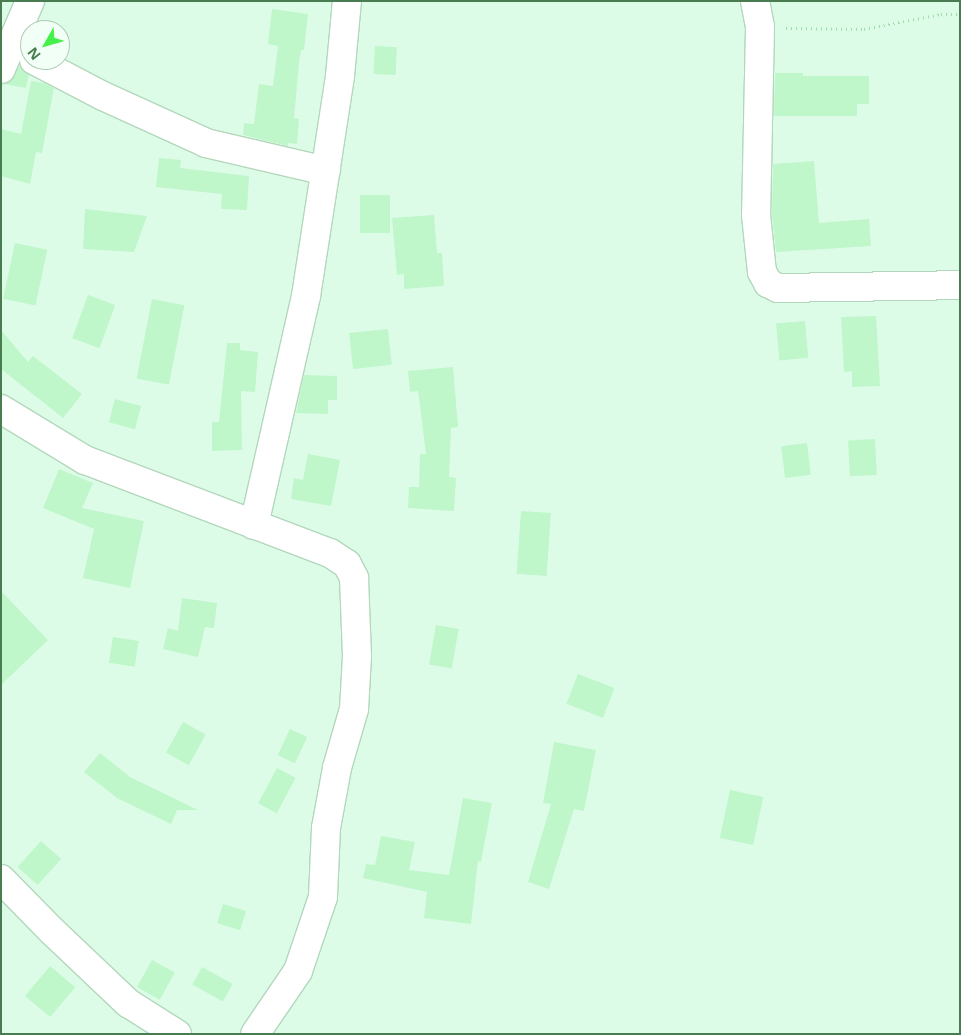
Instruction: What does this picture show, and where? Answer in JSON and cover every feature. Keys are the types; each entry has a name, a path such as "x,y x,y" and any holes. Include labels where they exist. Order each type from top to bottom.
{"street":[{"path":"30,1 16,55 206,143 326,171"},
{"path":"254,525 306,296 340,76 347,1"},
{"path":"758,14 756,215 762,272 768,283 778,288 960,285"},
{"path":"1,409 86,460 330,553 347,564 354,578 357,656 354,710 337,768 326,828 323,898 298,971 255,1034"},
{"path":"1,879 52,931 128,1003 176,1034"}],"path":[{"path":"758,14 821,30 864,29 941,14 960,14"}],"shaded area":[{"path":"1,1 960,1 960,1034 1,1034"}],"building":[{"path":"272,9 308,14 304,50 301,50 299,63 294,118 299,119 297,144 288,143 288,146 243,135 244,123 254,124 259,84 273,86 278,46 268,44"},
{"path":"375,46 397,47 396,75 374,74"},
{"path":"19,66 20,70 23,70 29,75 26,88 4,84 11,81"},
{"path":"775,73 803,73 803,76 869,76 869,104 857,104 857,116 774,116"},
{"path":"31,81 44,83 54,88 42,153 36,152 30,184 1,176 1,129 21,134"},
{"path":"159,158 181,160 180,168 249,176 247,210 221,209 222,194 156,187"},
{"path":"814,161 819,223 869,219 871,246 776,252 772,214 773,164"},
{"path":"360,195 390,195 390,233 360,233"},
{"path":"85,209 147,216 134,252 83,249"},
{"path":"434,215 437,253 442,253 444,286 404,289 404,274 397,275 392,218"},
{"path":"15,243 47,250 35,306 3,299"},
{"path":"88,295 115,305 100,348 72,338"},
{"path":"152,299 184,305 169,385 137,379"},
{"path":"876,316 880,386 852,387 852,371 844,372 841,317"},
{"path":"805,321 808,358 779,360 776,324"},
{"path":"388,329 392,365 353,369 349,333"},
{"path":"1,330 28,362 33,356 82,394 63,418 1,369"},
{"path":"227,343 240,343 240,350 258,352 255,392 241,391 242,450 212,451 212,422 219,422"},
{"path":"453,367 458,427 451,428 449,477 456,478 454,511 408,508 409,487 419,487 420,454 426,454 418,391 410,392 408,371"},
{"path":"304,375 337,376 337,400 328,400 328,414 296,413"},
{"path":"115,399 141,406 135,429 109,422"},
{"path":"875,439 877,475 850,476 848,440"},
{"path":"807,443 811,475 785,478 781,446"},
{"path":"308,454 340,460 331,506 291,499 294,478 303,480"},
{"path":"59,469 93,483 82,508 144,521 130,588 83,578 94,529 43,508"},
{"path":"521,511 551,513 547,576 517,574"},
{"path":"1,591 48,640 1,685"},
{"path":"182,598 217,603 214,628 205,627 198,657 163,649 168,628 178,631"},
{"path":"436,625 459,629 452,668 429,664"},
{"path":"113,637 139,641 135,667 109,663"},
{"path":"578,674 614,688 603,718 567,704"},
{"path":"183,722 206,735 189,765 166,753"},
{"path":"290,729 307,737 295,763 278,755"},
{"path":"554,742 596,750 584,811 574,809 549,889 528,882 551,804 543,803"},
{"path":"100,753 130,777 198,810 177,810 171,824 117,798 84,772"},
{"path":"277,768 296,778 277,813 258,803"},
{"path":"730,790 763,797 753,845 720,838"},
{"path":"463,798 492,803 481,862 478,861 471,924 424,918 427,892 363,878 366,864 375,865 381,836 415,842 409,870 449,875"},
{"path":"41,841 61,859 38,885 18,867"},
{"path":"223,904 246,911 240,930 217,923"},
{"path":"152,960 175,973 160,1000 137,987"},
{"path":"50,966 75,987 50,1017 25,996"},
{"path":"202,967 233,984 223,1001 192,984"}]}
